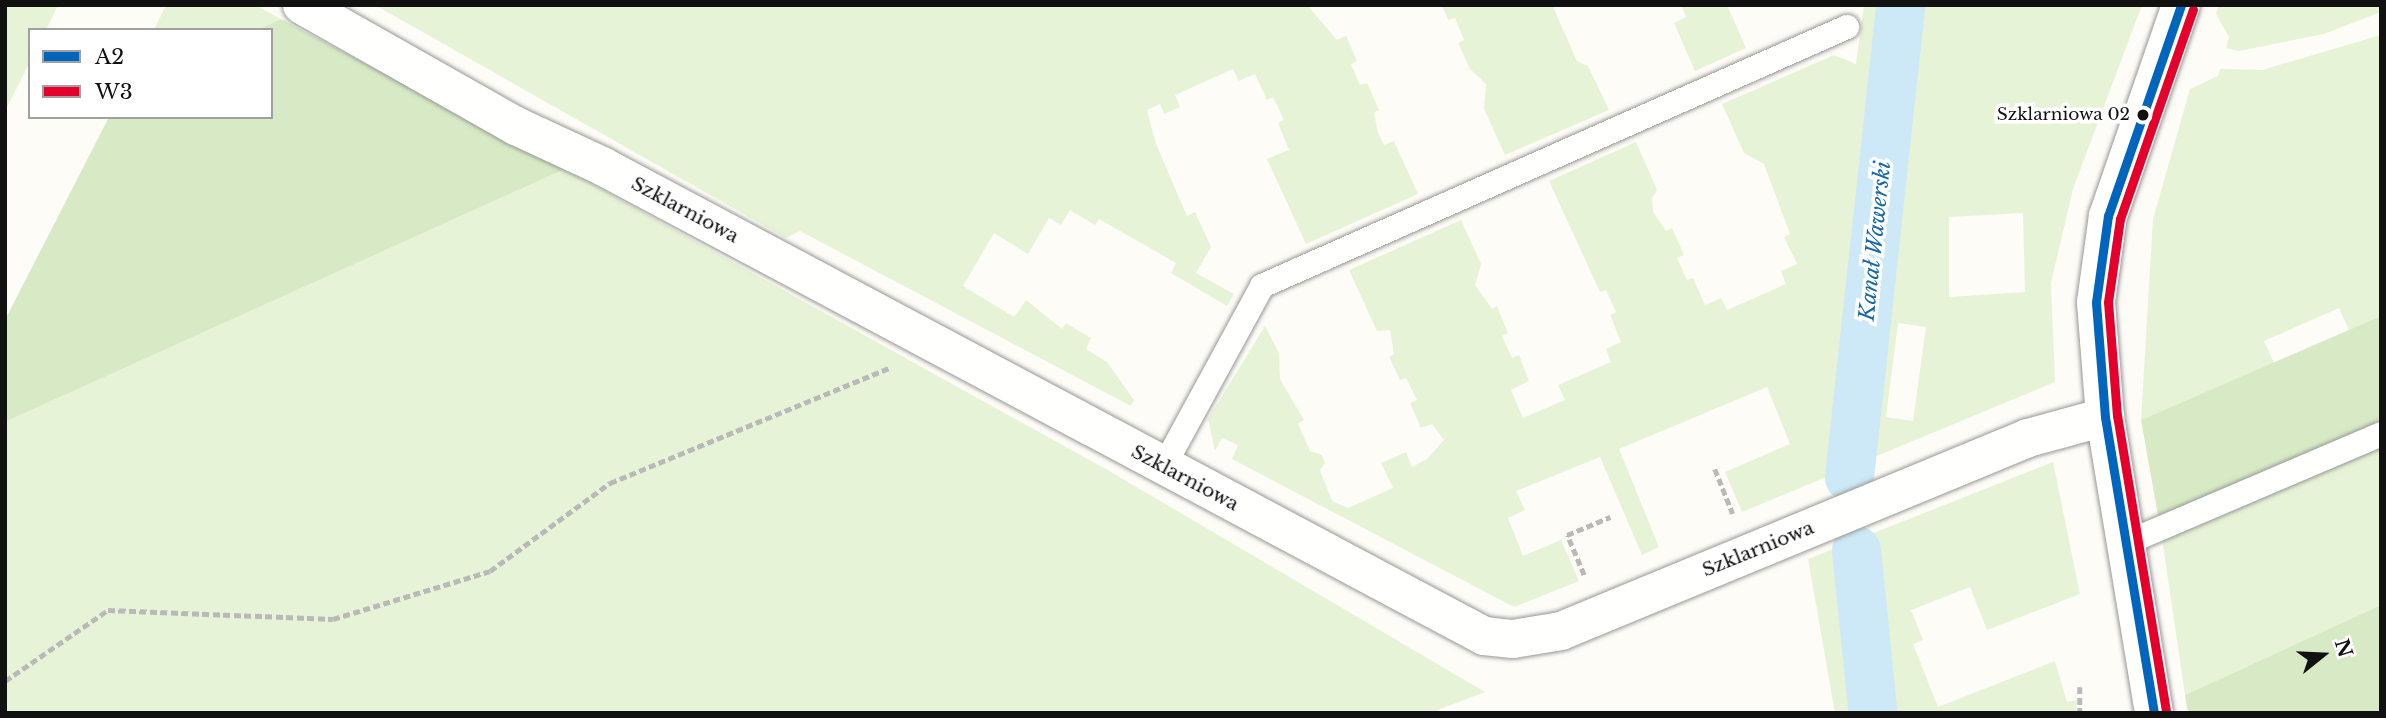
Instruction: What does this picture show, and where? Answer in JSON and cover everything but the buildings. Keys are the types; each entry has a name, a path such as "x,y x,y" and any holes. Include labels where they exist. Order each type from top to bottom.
{"street":[{"name":"Szklarniowa","path":"302,5 516,126 602,166 1474,633 1513,639 1561,631 2028,438 2105,416"},
{"path":"2154,713 2105,416 2096,302 2108,216 2181,5"}],"lane":[{"path":"1164,466 1262,286 1847,27"},
{"path":"2126,543 2381,433"}],"path":[{"path":"5,681 108,610 332,619 490,571 610,483 938,348"},
{"path":"1715,469 1734,516"},
{"path":"1585,578 1567,535 1610,517"},
{"path":"2080,687 2080,713"}],"green space":[{"path":"5,5 58,5 47,28 28,28 28,66 5,111"},
{"path":"166,5 255,5 281,19 261,28 155,28"},
{"path":"375,5 1307,5 1337,40 1346,36 1357,61 1351,64 1360,85 1367,83 1379,110 1374,113 1378,133 1384,145 1394,141 1418,194 1306,244 1267,159 1289,150 1278,123 1284,120 1273,97 1267,100 1255,74 1239,81 1233,69 1175,95 1180,107 1164,114 1160,104 1147,110 1156,144 1187,216 1195,212 1211,247 1196,273 1234,294 1227,306 1171,273 1176,263 1099,219 1095,225 1070,210 1061,225 1049,218 1028,254 994,233 963,286 1014,317 1026,300 1062,329 1066,323 1091,338 1086,349 1107,362 1134,400 1131,406 800,231 786,238"},
{"path":"1442,5 1553,7 1577,61 1588,66 1609,110 1505,155 1484,109 1486,84 1470,69 1458,43 1464,40 1455,18 1448,20"},
{"path":"1681,5 1727,5 1746,48 1695,71 1674,23 1686,17"},
{"path":"1864,5 2142,5 2073,189 2051,283 2055,382 1742,512 1725,472 1790,444 1767,387 1619,449 1659,547 1642,555 1600,457 1516,491 1525,510 1508,518 1523,556 1561,540 1579,581 1514,607 1232,459 1238,445 1222,438 1215,451 1208,419 1265,326 1279,353 1280,379 1304,420 1298,424 1310,451 1322,455 1325,463 1320,470 1332,501 1348,508 1393,488 1381,463 1406,452 1412,467 1427,459 1444,440 1432,424 1421,428 1410,403 1417,400 1406,378 1400,380 1389,357 1394,354 1390,330 1377,331 1349,270 1461,220 1481,264 1475,285 1492,309 1497,306 1508,333 1502,336 1512,358 1519,355 1529,381 1511,390 1523,418 1565,400 1558,385 1611,362 1606,349 1621,342 1610,315 1616,312 1606,290 1600,292 1549,181 1636,142 1657,190 1652,198 1653,212 1666,231 1672,228 1684,255 1677,258 1687,280 1693,278 1705,305 1721,298 1727,310 1786,284 1781,271 1797,264 1784,237 1790,234 1764,164 1744,153 1722,104 1834,55 1856,64","holes":["2023,213 2025,292 1949,297 1949,217","1898,323 1926,327 1913,421 1886,417"]},
{"path":"2219,5 2381,5 2381,12 2324,34 2239,51 2226,48 2229,37 2216,14"},
{"path":"281,19 565,169 5,422 5,320 108,119 273,119 273,28 261,28"},
{"path":"2381,35 2381,316 2349,330 2339,308 2264,341 2274,363 2141,420 2153,219 2190,89 2218,76 2220,69 2262,70"},
{"path":"565,169 1111,472 1485,692 1430,713 5,713 5,422"},
{"path":"2381,316 2381,444 2162,538 2141,420"},
{"path":"2381,444 2381,605 2185,695 2162,538"},
{"path":"2053,462 2080,594 1987,630 1970,587 1911,610 1923,640 1913,644 1938,707 2055,661 2067,702 2077,700 2076,713 1835,713 1808,559"},
{"path":"2381,605 2381,713 2188,713 2185,695"}],"waterway":[{"name":"Kanał Wawerski","path":"1849,477 1900,5"},
{"name":"Kanał Wawerski","path":"1856,550 1872,708"}],"transit line":[{"name":"A2","path":"2154,713 2105,417 2096,302 2108,216 2181,5"},
{"name":"W3","path":"2166,711 2117,416 2108,302 2120,219 2193,9"}],"place":[{"name":"Szklarniowa 02","path":"2143,115"}]}
